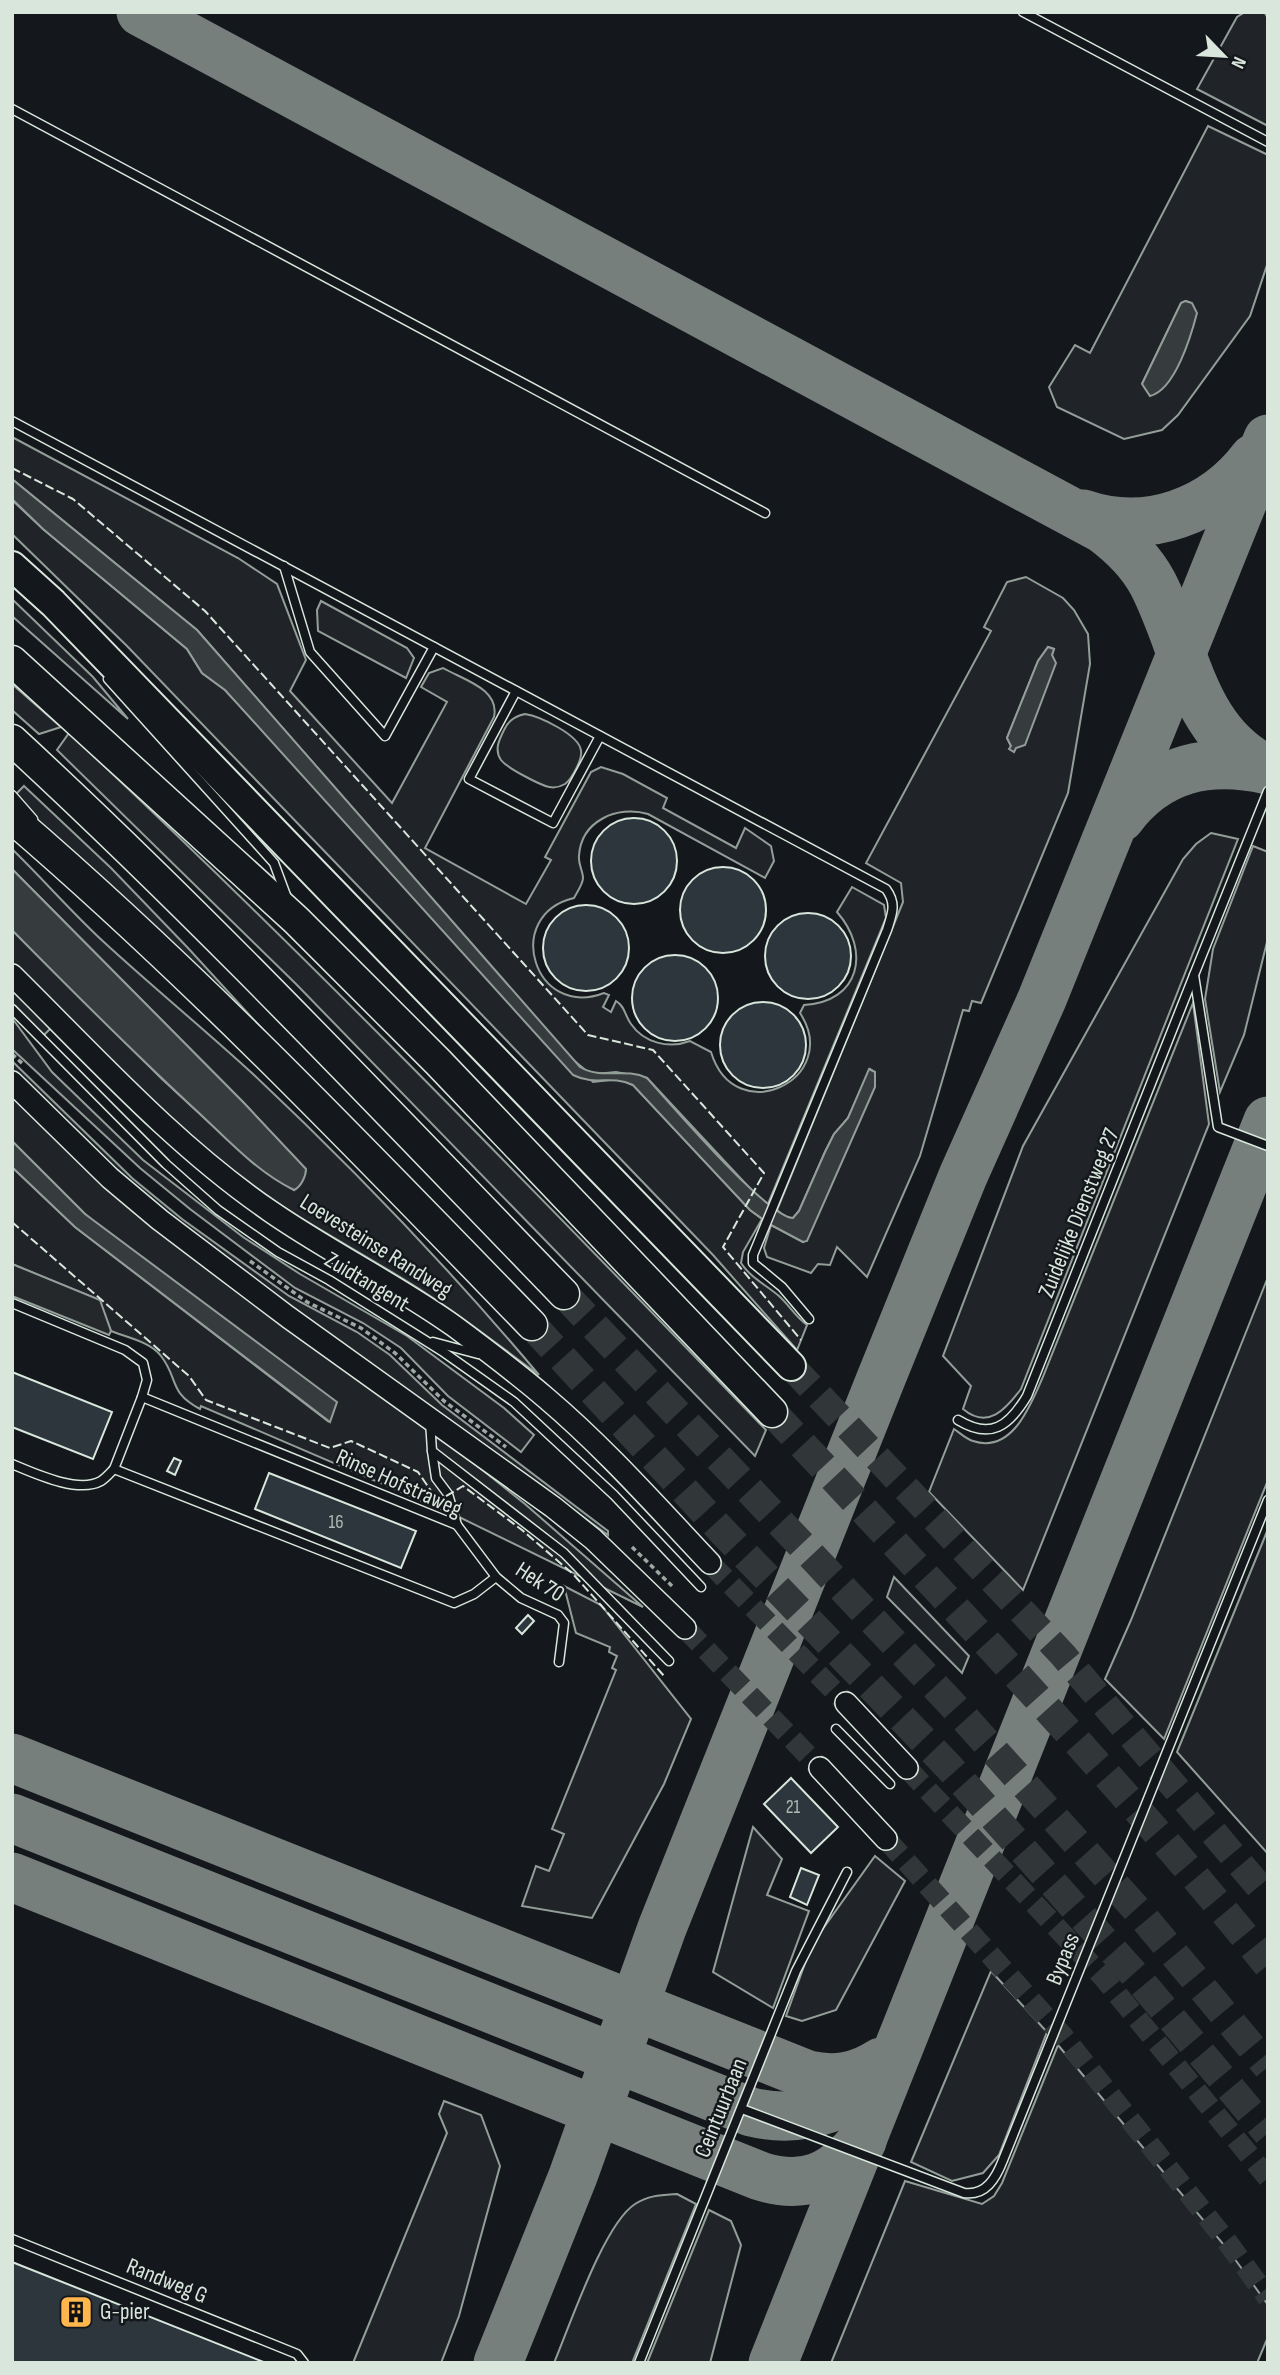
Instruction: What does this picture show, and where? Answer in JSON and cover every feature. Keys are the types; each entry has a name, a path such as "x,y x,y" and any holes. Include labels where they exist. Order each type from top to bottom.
{"highway":[{"path":"12,566 53,603 791,1366"},
{"path":"12,661 296,920 438,1062 772,1412"},
{"path":"12,740 91,813 247,967 564,1294"},
{"path":"12,818 178,967 312,1098 532,1325"}],"street":[{"name":"Loevesteinse Randweg","path":"12,975 138,1102 195,1153 270,1211 454,1326 546,1398 617,1464 710,1563"},
{"path":"12,1082 110,1178 160,1220 288,1317 552,1507 593,1539 685,1628"},
{"path":"846,1703 907,1768"},
{"path":"820,1768 887,1839"}],"lane":[{"path":"1023,12 1268,142"},
{"path":"12,109 765,513"},
{"path":"12,421 886,889 893,899 893,912 887,930 752,1263 782,1287 809,1319"},
{"path":"284,566 310,652 385,736 434,647"},
{"path":"53,603 84,648"},
{"path":"100,670 274,863 296,920"},
{"path":"516,691 469,779 554,823 600,736"},
{"name":"Zuidelijke Dienstweg 27","path":"958,1419 968,1426 986,1430 1001,1426 1017,1413 1027,1396 1268,791"},
{"path":"12,795 69,867"},
{"path":"1194,975 1218,1127 1268,1146"},
{"name":"Zuidtangent","path":"12,1009 166,1164 218,1210 278,1252 329,1280 423,1339 514,1402 614,1495 701,1587"},
{"path":"12,1303 125,1350 143,1363 147,1380 114,1469 100,1482 80,1485 44,1477 12,1464"},
{"path":"423,1339 495,1358"},
{"name":"Rinse Hofstraweg","path":"142,1397 457,1525 496,1577"},
{"path":"430,1417 436,1478 448,1494 457,1525"},
{"path":"432,1451 564,1553 669,1661"},
{"path":"114,1469 454,1603 474,1594 496,1577"},
{"name":"Bypass","path":"742,2109 964,2193 975,2194 989,2186 1003,2160 1268,1500"},
{"name":"Hek 70","path":"496,1577 521,1598 558,1615 564,1623 559,1662"},
{"path":"836,1729 890,1784"},
{"name":"Ceintuurbaan","path":"639,2363 796,1971 847,1872"},
{"name":"Randweg G","path":"12,2239 297,2354 304,2363"}],"path":[{"path":"241,1255 307,1302 370,1334 395,1353 444,1401 508,1448"},
{"path":"629,1545 675,1589"}],"shaded area":[{"path":"1245,12 1264,12 1268,18 1268,126 1197,89 1237,17"},
{"path":"1208,126 1268,155 1268,262 1250,316 1178,415 1162,430 1124,439 1057,407 1049,387 1075,345 1090,353","holes":["1181,303 1191,305 1142,384"]},
{"path":"1181,303 1192,303 1197,313 1186,348 1167,384 1150,396 1142,384"},
{"path":"12,437 238,558 277,584 306,660 290,691 392,803 447,702 421,687 429,673 443,668 486,692 492,699 494,717 425,848 526,904 551,860 545,857 591,772 601,767 623,774 667,798 663,808 736,848 745,828 771,846 774,861 765,878 648,814 624,812 603,818 586,833 581,844 579,859 583,878 578,891 574,898 552,908 538,924 533,943 536,962 545,979 560,992 580,997 604,993 609,995 603,1007 611,1012 616,1001 619,1003 636,1031 643,1036 666,1044 690,1041 711,1052 723,1076 741,1089 761,1092 781,1087 797,1075 808,1058 810,1037 800,1013 804,1005 823,1002 838,995 848,985 854,972 854,943 848,927 837,912 852,887 884,905 886,918 768,1204 757,1196 647,1078 616,1072 588,1072 572,1059 197,630 12,479"},
{"path":"12,479 197,630 580,1067 596,1073 630,1073 647,1078 742,1180 780,1213 793,1218 799,1211 834,1134 848,1118 869,1069 875,1072 875,1087 807,1241 803,1242 771,1225 750,1210 633,1085 617,1080 589,1080 573,1075 225,690 202,673 187,649 43,529 12,499"},
{"path":"12,500 187,649 202,673 225,690 593,1082 619,1079 633,1085 750,1210 762,1219 743,1252 741,1263 807,1325 797,1350 713,1255 127,646 12,534"},
{"path":"1026,577 1063,598 1074,610 1088,634 1090,664 1068,793 981,1003 972,1001 969,1011 963,1010 920,1156 867,1277 837,1247 830,1265 818,1264 811,1273 767,1257 764,1248 771,1225 803,1242 875,1082 875,1072 870,1069 848,1118 834,1134 825,1152 799,1211 793,1218 786,1218 777,1210 903,902 901,883 866,863 991,631 984,627 1007,582","holes":["1048,647 1054,649 1052,655 1011,746 1007,738 1038,661"]},
{"path":"12,599 93,677 128,719 12,616"},
{"path":"321,601 407,648 414,658 406,678 318,631 317,610"},
{"path":"1048,647 1054,649 1052,655 1056,663 1025,745 1016,748 1014,752 1009,749 1011,746 1007,738 1038,661"},
{"path":"12,684 61,727 39,734 12,710"},
{"path":"525,714 558,727 579,745 580,759 565,784 545,786 516,772 501,760 498,752 500,738 512,719"},
{"path":"69,733 335,990 766,1430 755,1456 296,984 57,750"},
{"path":"24,786 111,868 265,1032 12,802 12,798"},
{"path":"1211,833 1238,839 1021,1389 1003,1410 996,1414 980,1418 972,1415 963,1409 971,1386 943,1356 1023,1146 1183,859 1196,844"},
{"path":"1253,846 1268,852 1268,938 1244,1035 1220,1092 1205,999 1213,949"},
{"path":"12,849 94,933 253,1074 328,1146 401,1220 539,1375 470,1323 404,1279 287,1209 242,1178 181,1128 95,1047 12,963 12,930 162,1079 252,1162 294,1190 305,1169 243,1102 12,869"},
{"path":"12,869 306,1169 303,1181 297,1189 280,1183 255,1165 128,1046 12,930"},
{"path":"12,989 51,1028 44,1035 12,1003"},
{"path":"1193,1003 1209,1124 1023,1590 929,1492 954,1429 970,1440 987,1443 999,1441 1018,1425 1032,1402"},
{"path":"12,1018 52,1072 143,1160 243,1237 300,1274 407,1336 504,1408 534,1435 521,1452 448,1396 401,1348 363,1323 295,1288 140,1168 12,1049"},
{"path":"12,1061 132,1178 182,1219 289,1296 357,1332 390,1355 442,1405 608,1531 608,1535 285,1303 128,1183 12,1070"},
{"path":"12,1095 525,1504 643,1607 457,1516 201,1406 200,1409 178,1391 167,1364 157,1351 111,1331 99,1300 12,1264 12,1167 75,1227 329,1422 85,1214 12,1141"},
{"path":"12,1141 85,1214 337,1402 330,1422 75,1227 12,1167"},
{"path":"12,1264 100,1300 111,1331 109,1335 12,1296"},
{"path":"1268,1277 1268,1480 1164,1739 1105,1679"},
{"path":"1268,1529 1268,1854 1177,1752"},
{"path":"894,1577 969,1656 962,1673 887,1597"},
{"path":"564,1586 601,1605 691,1719 664,1784 592,1918 522,1906 536,1866 549,1871 564,1834 552,1829 616,1670 612,1668 617,1656 609,1652 610,1647 576,1633"},
{"path":"753,1827 782,1859 767,1895 809,1911 773,2008 713,1972"},
{"path":"875,1856 905,1881 836,2010 802,2021 786,2016 812,1944"},
{"path":"991,1971 1047,2032 999,2155 983,2173 952,2181 911,2162"},
{"path":"1058,2045 1229,2251 1268,2305 1268,2337 1257,2363 831,2363 905,2181 982,2204 994,2196 1002,2183"},
{"path":"444,2101 481,2115 500,2166 459,2316 441,2363 353,2363 447,2133 439,2114"},
{"path":"677,2194 696,2204 632,2363 554,2363 600,2253 623,2215 645,2199"},
{"path":"709,2210 731,2221 741,2245 710,2363 647,2363"}],"building":[{"path":"634,818 658,825 670,837 677,861 670,885 658,897 634,904 610,897 598,885 591,861 598,837 610,825"},
{"path":"723,867 747,874 759,886 766,910 759,934 747,946 723,953 699,946 687,934 680,910 687,886 699,874"},
{"path":"586,905 610,912 622,924 629,948 622,972 610,984 586,991 562,984 550,972 543,948 550,924 562,912"},
{"path":"808,913 832,920 844,932 851,956 844,980 832,992 808,999 784,992 772,980 765,956 772,932 784,920"},
{"path":"675,955 699,962 711,974 718,998 711,1022 699,1034 675,1041 651,1034 639,1022 632,998 639,974 651,962"},
{"path":"763,1002 787,1009 799,1021 806,1045 799,1069 787,1081 763,1088 739,1081 727,1069 720,1045 727,1021 739,1009"},
{"path":"12,1372 112,1412 93,1459 12,1427"},
{"path":"174,1458 181,1461 175,1475 167,1471"},
{"path":"269,1473 416,1531 401,1568 255,1509"},
{"path":"528,1615 534,1621 522,1634 516,1628"},
{"path":"791,1778 838,1827 811,1853 764,1804"},
{"path":"801,1868 819,1875 807,1905 790,1897"},
{"name":"G-pier","path":"12,2262 266,2363 12,2363"}],"taxiway":[{"path":"141,12 1103,529 1131,554 1153,584 1207,713 1223,735 1243,754 1268,770"},
{"path":"498,2363 573,2176 662,1928 880,1381 963,1176 1042,999 1268,439"},
{"path":"1083,514 1131,522 1155,520 1177,514 1199,505 1219,492 1238,477 1254,458"},
{"path":"1120,818 1151,787 1186,770 1225,765 1268,770"},
{"path":"773,2363 1268,1121"},
{"path":"12,1758 808,2075 828,2078 846,2076 881,2062"},
{"path":"12,1818 751,2112 791,2116 829,2108 863,2090 891,2061"},
{"path":"12,1877 760,2176 791,2182 817,2177 840,2164 862,2141"}],"tunnel":[{"path":"564,1294 949,1701 1139,1912 1268,2067"},
{"path":"532,1325 723,1532 948,1766 1141,1982 1268,2133"},
{"path":"791,1366 1063,1655 1268,1897"},
{"path":"772,1412 1087,1753 1268,1965"},
{"path":"710,1563 846,1703"},
{"path":"685,1628 820,1768"},
{"path":"907,1768 1104,1978 1268,2178"},
{"path":"886,1839 1063,2036 1228,2243 1268,2298"}],"fence":[{"path":"12,468 73,499 205,611 588,1035 653,1050 764,1173 723,1247 801,1340"},
{"path":"12,1222 189,1376 206,1400 330,1448 351,1441 418,1472 438,1501 463,1486 522,1530 573,1574 665,1677"}],"place":[{"name":"G-pier","path":"76,2312"}]}
